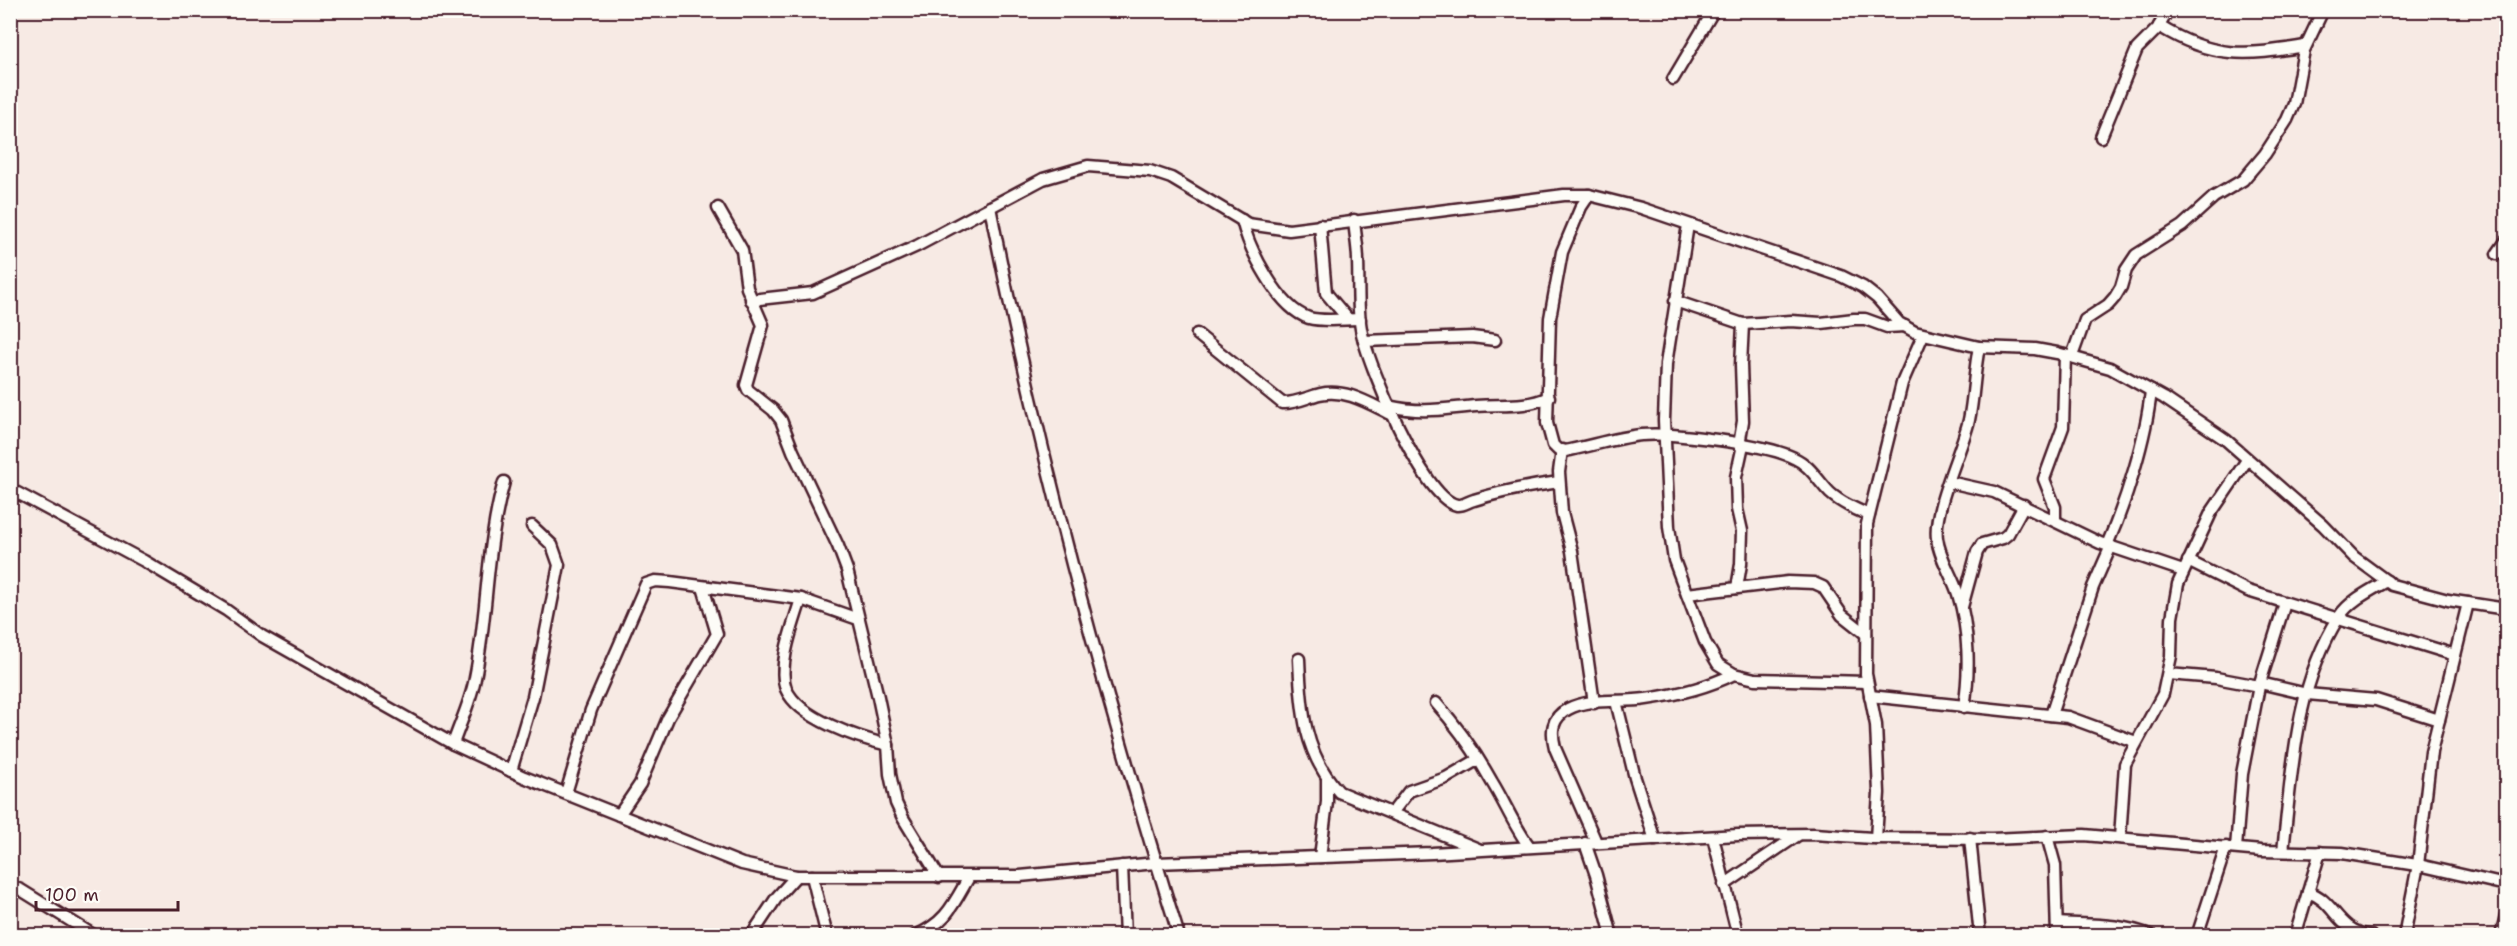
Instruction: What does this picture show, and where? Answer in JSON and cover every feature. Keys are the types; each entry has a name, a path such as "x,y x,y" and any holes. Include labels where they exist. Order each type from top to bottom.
{"street":[{"path":"1672,79 1714,10"},
{"path":"2101,136 2137,49 2159,26 2168,10"},
{"path":"2055,520 2055,507 2044,480 2063,427 2068,356 2085,320 2108,305 2115,297 2126,270 2136,255 2182,226 2209,201 2243,180 2253,171 2287,120 2294,104 2299,66 2305,46 2323,10"},
{"path":"2159,26 2179,38 2215,52 2256,54 2305,46"},
{"path":"751,300 813,293 898,255 1043,179 1088,166 1131,168 1171,178 1248,224 1289,230 1564,195 1589,195 1641,208 1841,276 1863,287 1905,326 1923,335 1979,347 2035,349 2110,368 2199,420 2323,525 2354,557 2387,581 2419,593 2506,609"},
{"path":"1589,195 1581,207 1562,252 1550,318 1550,397 1547,423 1553,445 1562,450 1616,439 1664,435 1783,453 1796,459 1814,473 1832,495 1844,504 1869,515"},
{"path":"990,207 1007,294 1075,584 1179,936"},
{"path":"718,208 742,250 751,300 763,325 746,385 748,390 773,410 781,420 793,452 838,546 847,570 888,745 890,774 896,803 939,877"},
{"path":"1242,220 1247,241 1285,301 1310,318 1360,319"},
{"path":"1354,220 1360,319 1364,341 1406,445 1440,494 1460,506 1499,493 1559,482"},
{"path":"1320,225 1326,293 1348,319"},
{"path":"1688,225 1666,364 1664,435 1669,527 1674,560 1705,642 1718,664 1734,674 1755,678 1867,682"},
{"path":"2497,254 2506,242"},
{"path":"1675,301 1743,324 1791,321 1821,323 1865,319 1887,327 1905,326"},
{"path":"1737,588 1741,564 1742,531 1735,493 1743,421 1741,365 1743,324"},
{"path":"1197,334 1282,403 1293,403 1324,393 1347,394 1391,411 1440,411 1478,406 1524,405 1550,397"},
{"path":"1876,838 1879,793 1876,725 1867,682 1866,565 1869,515 1902,382 1923,335"},
{"path":"1364,341 1472,337 1495,340"},
{"path":"1964,707 1967,677 1962,610 1959,595 1936,538 1949,482 1968,423 1979,347"},
{"path":"2051,715 2120,513 2148,417 2151,391"},
{"path":"1562,450 1559,482 1562,513 1572,551 1593,703"},
{"path":"2120,838 2126,764 2163,694 2168,674 2172,656 2174,600 2186,566 2211,513 2247,459"},
{"path":"453,744 475,680 492,554 494,516 504,482"},
{"path":"1949,482 1976,486 2024,504 2109,546 2186,566 2248,591 2456,655"},
{"path":"10,489 144,561 226,610 262,636 453,744 566,794 741,864 796,876 1020,876 1156,863 1320,858 1799,834 1876,838 2084,835 2382,858 2506,885"},
{"path":"1962,610 1977,552 1982,544 2003,538 2008,534 2024,504"},
{"path":"511,771 533,697 559,565 552,545 532,526"},
{"path":"566,794 591,710 646,584 656,581 801,599 858,619"},
{"path":"2283,851 2292,757 2314,669 2338,618 2363,596 2387,581"},
{"path":"1687,594 1788,582 1814,583 1824,587 1842,615 1866,634"},
{"path":"619,815 640,784 668,718 717,634 703,587"},
{"path":"801,599 785,656 786,688 792,698 841,732 888,745"},
{"path":"2197,936 2231,848 2242,774 2260,685 2285,603"},
{"path":"2404,936 2418,865 2431,752 2468,603"},
{"path":"1299,659 1300,701 1308,736 1316,761 1327,779 1339,792 1480,849"},
{"path":"1610,935 1590,843 1551,733 1554,722 1569,708 1593,703 1646,699 1698,688 1719,682 1734,674"},
{"path":"2168,674 2216,678 2307,694 2376,700 2439,720"},
{"path":"1870,696 2068,717 2136,742"},
{"path":"1616,701 1635,778 1655,840"},
{"path":"1436,703 1454,724 1529,846"},
{"path":"1392,813 1409,791 1446,778 1477,760"},
{"path":"1320,858 1327,802 1327,779"},
{"path":"1724,885 1799,834"},
{"path":"2047,836 2055,865 2057,936"},
{"path":"1713,837 1738,936"},
{"path":"1970,838 1980,936"},
{"path":"2295,936 2320,852"},
{"path":"1122,866 1125,936"},
{"path":"751,936 777,897 796,876"},
{"path":"812,876 826,936"},
{"path":"915,936 932,929 943,920 969,877"},
{"path":"10,886 21,890 95,936"},
{"path":"2308,892 2321,898 2338,919 2350,929 2359,934 2371,936"},
{"path":"2501,936 2506,915"},
{"path":"2057,923 2102,924 2134,928 2152,936"}]}
